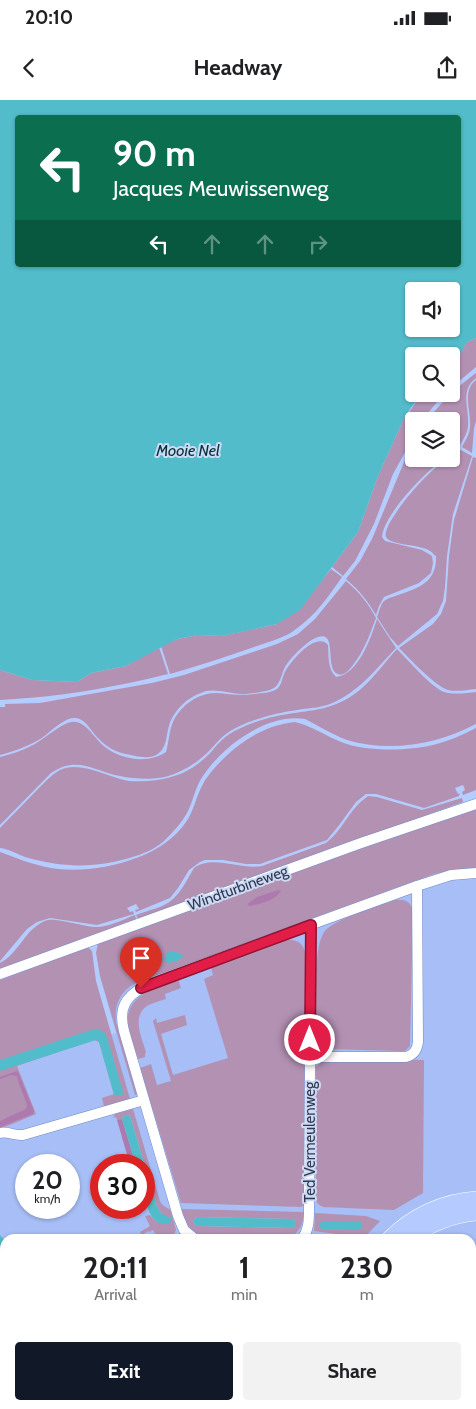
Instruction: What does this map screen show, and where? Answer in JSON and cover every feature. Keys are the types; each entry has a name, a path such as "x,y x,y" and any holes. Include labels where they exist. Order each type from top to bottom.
{"main road":[{"path":"394,1234 430,1210 476,1198"},
{"path":"416,1234 442,1221 476,1213"}],"street":[{"name":"Windturbineweg","path":"0,974 476,804"},
{"path":"189,1234 181,1225 178,1216 122,1024 122,1012 129,996 152,982 417,886 450,875 476,873"},
{"path":"310,1057 406,1058 414,1053 418,1042 417,886"},
{"name":"Ted Vermeulenweg","path":"306,1234 309,1221 311,925"},
{"path":"0,1133 23,1135 144,1100"}],"shaded area":[{"path":"476,338 476,367 460,380 460,353 467,342"},
{"path":"476,373 476,378 468,389 466,401 468,427 460,445 460,412 434,412 443,402 460,402 460,386"},
{"path":"476,380 476,421 472,453 462,447 470,428 469,390"},
{"path":"416,402 437,402 429,412 409,412"},
{"path":"405,416 405,452 393,474 374,524 355,561 343,576 332,567 358,532 378,476"},
{"path":"460,450 472,456 453,514 443,601 437,614 398,646 377,617 381,605 386,600 413,590 425,583 430,578 436,565 436,556 426,549 389,540 386,537 386,530 411,493 438,467 460,467"},
{"path":"473,457 476,458 476,689 451,691 429,678 399,648 433,624 441,614 446,601 454,520"},
{"path":"405,460 405,467 434,467 397,506 384,528 382,537 385,541 422,550 432,556 431,573 419,583 384,597 376,615 363,596 346,579 360,561 372,539"},
{"path":"331,569 342,577 316,612 292,632 271,641 170,674 161,646 177,639 198,635 222,636 277,624 318,585"},
{"path":"346,581 363,598 376,618 361,653 348,671 343,674 339,675 334,671 328,639 324,636 318,637 305,645 291,659 275,688 242,694 206,691 187,701 173,716 162,750 154,756 137,756 113,750 99,739 84,721 78,718 62,723 32,743 0,755 0,707 5,707 5,704 40,703 152,683 184,675 277,644 298,634 315,619"},
{"path":"377,619 396,648 366,680 340,699 318,707 260,718 233,729 195,763 184,770 165,777 131,778 77,765 60,768 51,773 0,825 0,757 29,747 72,722 82,724 101,744 119,755 135,759 159,756 166,752 172,725 176,716 185,705 203,695 209,694 244,695 266,693 275,690 280,685 285,672 293,661 311,644 323,642 328,645 331,670 336,677 344,675 357,663 371,636"},
{"path":"159,647 168,674 127,684 85,691 43,697 0,700 0,670 32,680 77,682 91,673 126,666"},
{"path":"397,649 438,689 456,694 476,692 476,724 446,737 430,741 397,746 380,746 347,740 305,719 275,721 246,735 220,755 201,779 188,811 181,822 155,848 132,857 108,863 76,865 35,860 0,848 0,828 45,782 60,770 68,767 85,768 129,781 156,780 177,775 198,763 235,731 273,717 329,707 345,700 365,685"},
{"path":"295,722 351,745 387,750 433,745 455,738 476,728 476,790 463,795 462,792 465,790 463,785 455,788 458,794 460,793 459,796 424,808 376,794 366,794 356,802 327,840 260,864 205,860 189,870 170,898 136,912 135,910 139,909 136,904 127,908 130,912 133,911 134,914 97,925 50,918 37,922 27,929 0,961 0,852 38,865 68,870 106,867 144,855 175,835 186,822 205,780 229,753 260,732 271,727"},
{"path":"368,796 422,810 462,798 463,802 138,919 136,915 161,907 173,899 194,868 201,864 218,862 254,867 262,866 326,843 361,801"},
{"path":"476,809 476,868 434,874 130,986 122,994 117,1004 116,1022 137,1095 135,1095 100,976 96,953 98,943"},
{"path":"476,821 476,1234 0,1234 0,1129 17,1066 116,1033 100,976"},
{"path":"278,890 281,891 271,900 250,906 247,904 257,897"},
{"path":"395,900 407,901 413,911 410,1046 405,1051 324,1049 318,1043 316,1037 316,965 321,939 330,926 357,913"},
{"path":"135,915 136,919 0,969 0,963 7,959 40,923 48,920 57,920 99,927"},
{"path":"286,940 298,942 303,946 305,952 304,1205 301,1207 181,1203 140,1068 151,1064 157,1085 171,1081 153,1021 156,1018 157,1023 185,1015 187,1025 161,1034 173,1075 228,1058 204,979 213,975 211,967"},
{"path":"88,947 92,951 96,981 130,1099 104,1107 102,1098 114,1094 99,1042 94,1040 17,1066 36,1114 0,1129 0,980"},
{"path":"178,979 181,988 165,994 166,999 147,1006 142,1011 139,1028 146,1052 145,1057 138,1059 128,1025 128,1015 131,1007 136,1000 151,989"},
{"path":"327,1059 424,1060 423,1193 394,1210 323,1207 316,1201 316,1067"},
{"path":"17,1071 34,1111 33,1114 0,1127 0,1121 26,1109 27,1105 17,1076 11,1075 0,1079 0,1077"},
{"path":"133,1109 146,1154 141,1154 130,1116 127,1115 117,1120 116,1117 113,1118 115,1114"},
{"path":"122,1119 133,1154 127,1154 117,1120"},
{"path":"155,1184 160,1201 171,1211 176,1230 174,1234 155,1234 153,1230 144,1234 140,1232 150,1226 146,1219 154,1219 157,1222 162,1214 157,1207"},
{"path":"181,1209 304,1212 303,1221 295,1234 198,1234 189,1227","holes":["196,1217 293,1219 296,1225 292,1228 196,1226 193,1221"]},
{"path":"315,1213 366,1216 380,1221 368,1234 336,1234 314,1231"}],"water":[{"name":"Mooie Nel","path":"0,100 476,100 476,338 467,342 460,354 460,347 405,347 405,402 415,402 408,412 405,412 405,416 378,476 358,532 300,610 277,624 222,636 198,635 177,639 126,666 91,673 77,682 32,680 0,670"},
{"path":"171,951 184,956 177,961 169,963 164,960 167,953"},
{"path":"98,1029 105,1033 108,1041 123,1092 122,1095 114,1095 99,1042 96,1040 0,1071 0,1060"},
{"path":"124,1116 130,1116 141,1154 133,1154 122,1119"},
{"path":"155,1200 162,1214 172,1220 168,1224 162,1224 155,1220"},
{"path":"196,1217 293,1219 296,1225 292,1228 196,1226 193,1221"},
{"path":"324,1221 361,1222 362,1228 359,1230 322,1229 319,1226"}],"route":[{"path":"141,988 152,982 311,925 310,1040"}]}
